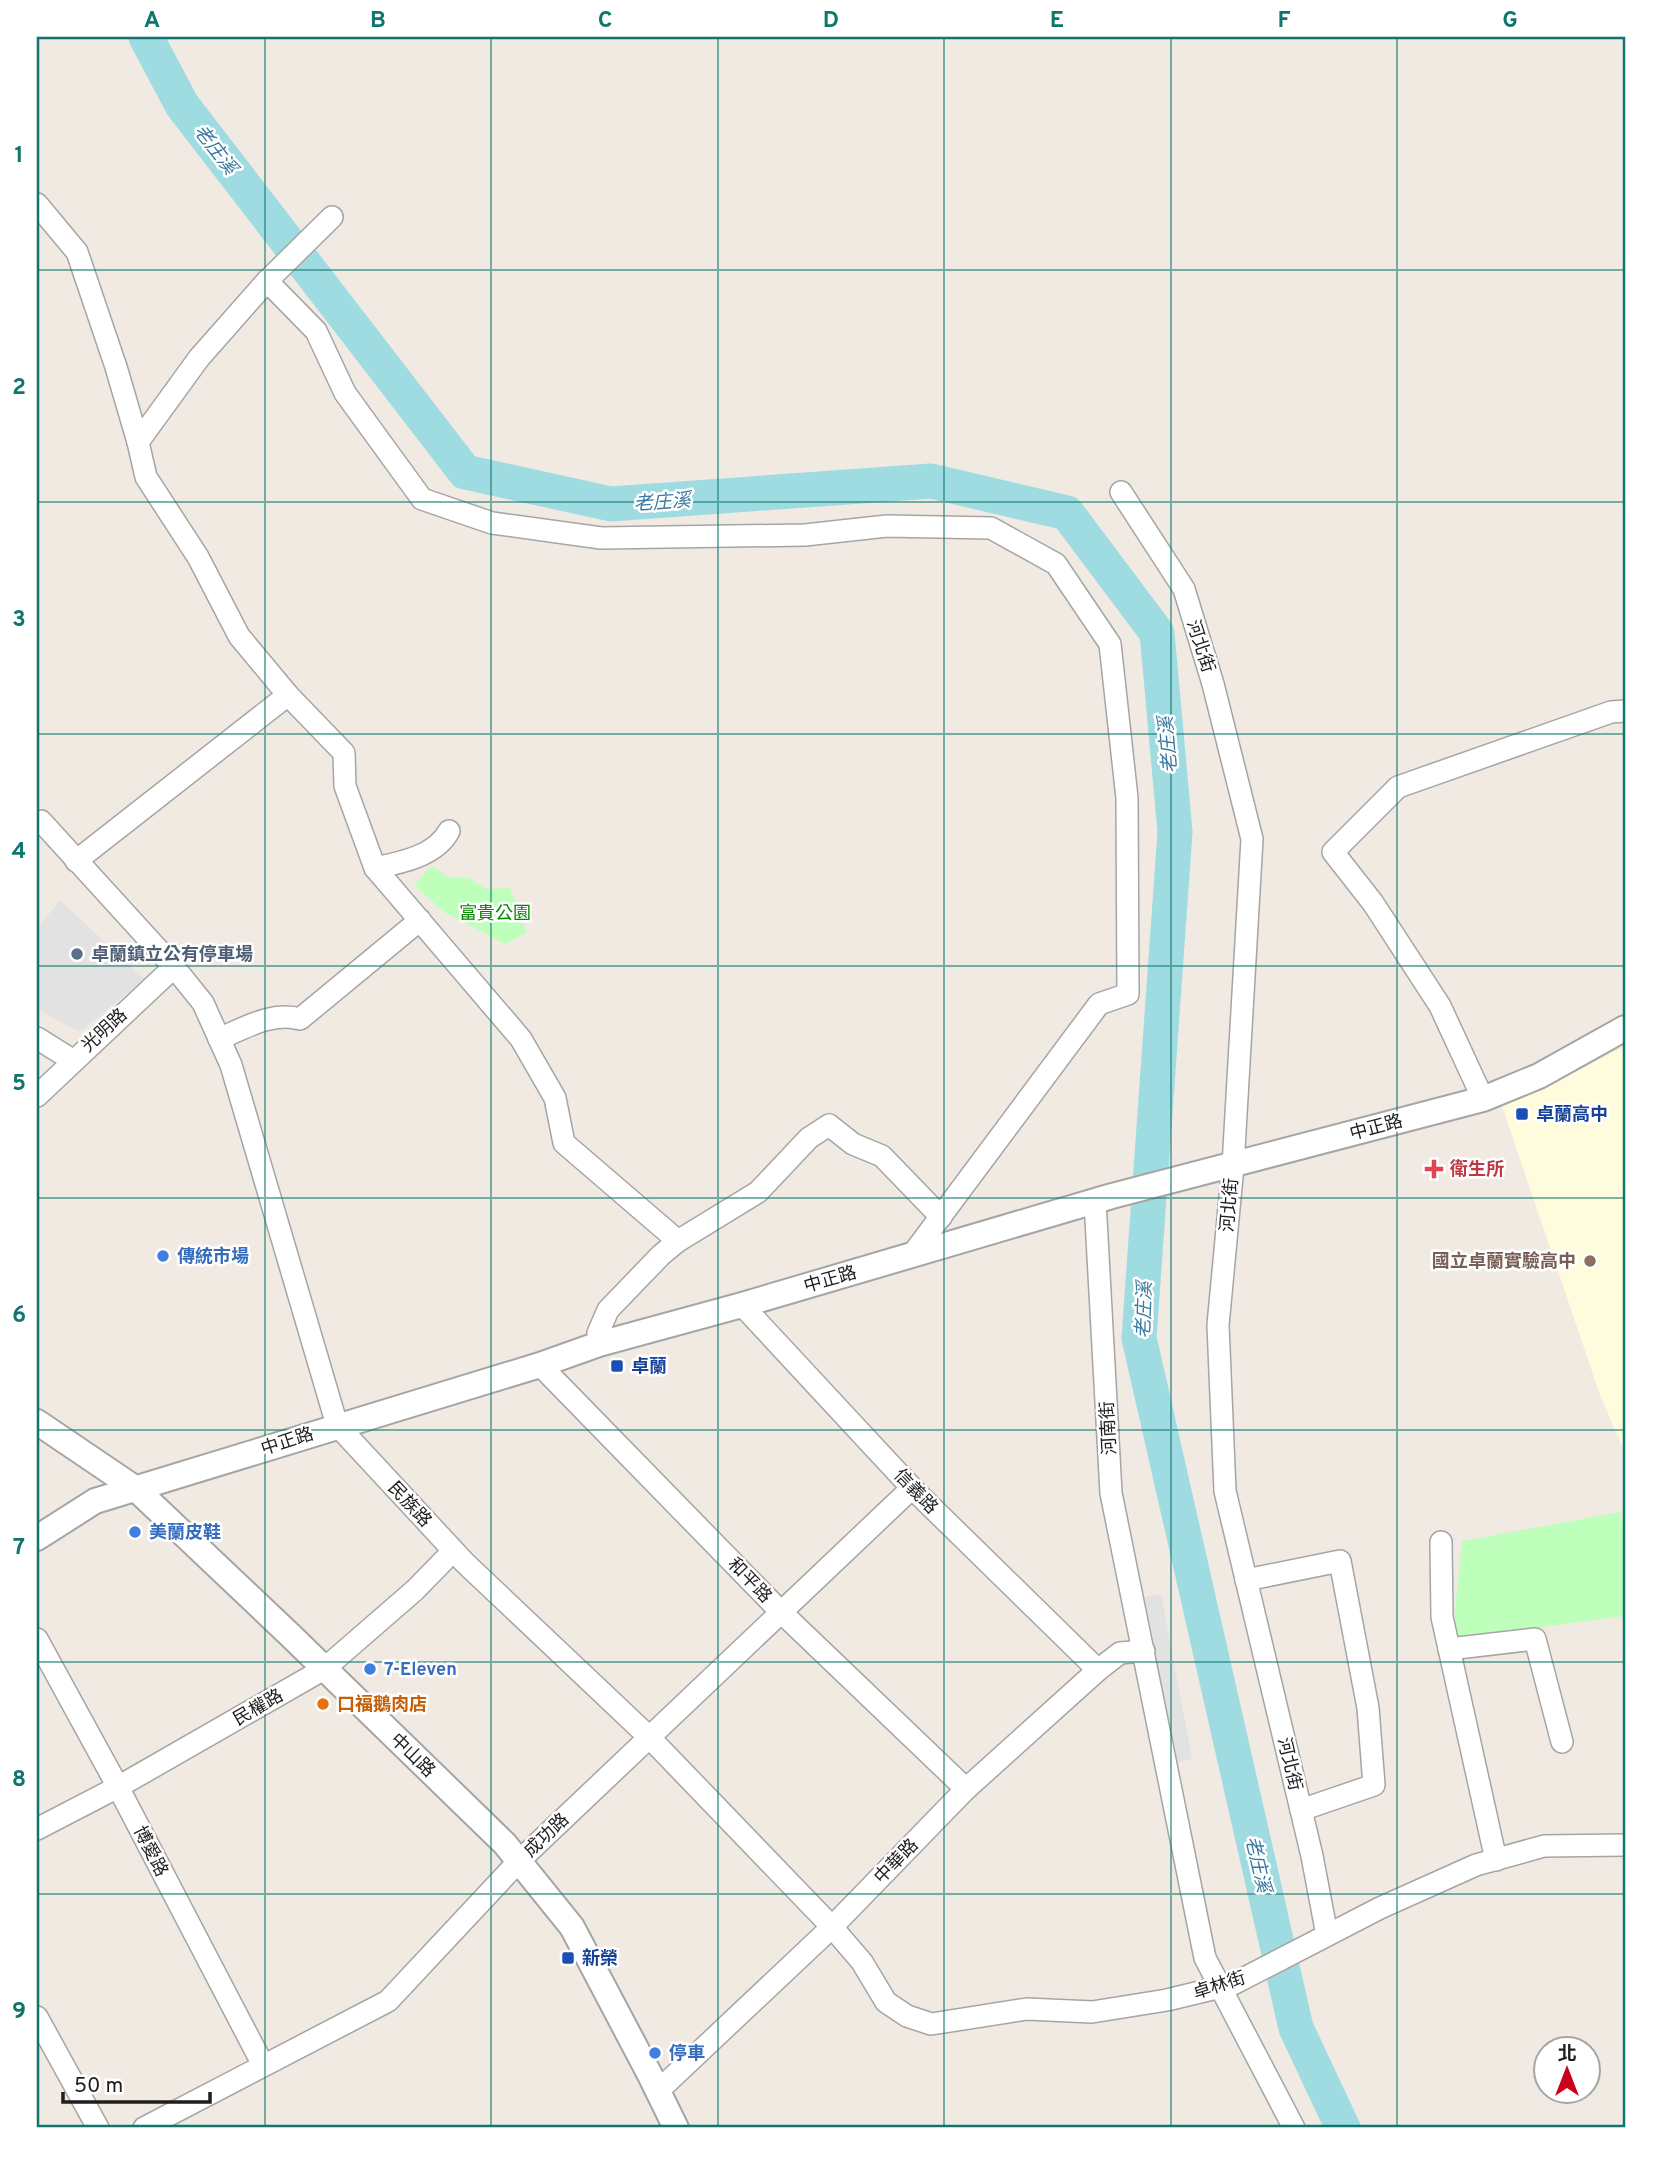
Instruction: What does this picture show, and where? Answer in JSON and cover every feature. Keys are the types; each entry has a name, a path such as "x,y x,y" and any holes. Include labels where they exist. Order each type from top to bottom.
{"street":[{"path":"37,204 77,252 138,442 146,477 198,558 239,636 288,695 344,753 345,786 375,868 521,1039 555,1098 564,1143 678,1241"},
{"path":"138,442 199,358 267,281 332,217"},
{"path":"267,281 316,331 345,393 422,499 492,523 601,538 805,535 887,526 991,528 1056,564 1110,644 1127,797 1128,994 1099,1004 912,1255"},
{"name":"河北街","path":"1121,492 1184,589 1213,684 1252,839 1233,1166 1218,1325 1225,1491 1301,1810 1327,1935"},
{"path":"76,861 288,695"},
{"path":"1483,1099 1440,1006 1373,903 1333,852 1398,787 1611,712 1625,711"},
{"name":"民族路","path":"41,821 174,967 203,1003 231,1065 337,1425 453,1550 649,1737 832,1927"},
{"path":"375,868 406,862 444,841 449,831"},
{"path":"219,1039 258,1022 286,1015 300,1019 420,920"},
{"name":"光明路","path":"37,1096 72,1060 174,967"},
{"name":"中正路","path":"37,1538 95,1501 540,1365 599,1344 1103,1199 1483,1099 1539,1076 1625,1028"},
{"path":"37,1038 72,1060"},
{"path":"599,1344 598,1333 608,1310 632,1283 678,1241 758,1192 809,1138 829,1125 853,1144 882,1156 941,1217"},
{"name":"河南街","path":"1103,1199 1111,1493 1205,1958 1294,2128"},
{"name":"信義路","path":"742,1305 912,1488 1097,1670"},
{"name":"和平路","path":"540,1365 781,1612 966,1789"},
{"name":"中山路","path":"37,1422 136,1489 505,1844 572,1927 676,2128"},
{"name":"成功路","path":"144,2128 388,2001 519,1861 912,1488"},
{"path":"1441,1542 1442,1617 1496,1860"},
{"name":"民權路","path":"37,1829 118,1787 324,1669 415,1590 453,1550"},
{"path":"1246,1580 1340,1561 1368,1708 1374,1785 1301,1810"},
{"name":"博愛路","path":"37,1639 118,1787 262,2065"},
{"path":"1449,1649 1535,1639 1562,1742"},
{"name":"中華路","path":"658,2091 832,1927 966,1789 1097,1670 1120,1653 1144,1651"},
{"name":"卓林街","path":"832,1927 862,1962 886,2002 907,2016 931,2024 1027,2010 1093,2012 1167,2000 1233,1984 1404,1897 1476,1865 1544,1846 1625,1845"},
{"path":"37,2017 98,2128"}],"shaded area":[{"name":"卓蘭鎮立公有停車場","path":"60,900 144,979 80,1032 37,1009 37,929"},
{"name":"國立卓蘭實驗高中","path":"1625,1046 1625,1453 1600,1395 1501,1103 1566,1077"},
{"path":"1161,1594 1192,1759 1176,1763 1145,1597"}],"green space":[{"name":"富貴公園","path":"432,866 448,877 469,878 486,889 510,888 527,933 505,944 444,912 414,885"},
{"path":"1621,1512 1625,1542 1625,1616 1452,1639 1462,1541"}],"waterway":[{"name":"老庄溪","path":"146,37 182,105 465,472 611,504 931,481 1067,513 1157,633 1175,832 1139,1338 1296,2028 1343,2128"}],"place":[{"name":"卓蘭鎮立公有停車場","path":"77,954"},
{"name":"卓蘭高中","path":"1522,1114"},
{"name":"衛生所","path":"1434,1169"},
{"name":"傳統市場","path":"163,1256"},
{"name":"國立卓蘭實驗高中","path":"1590,1261"},
{"name":"卓蘭","path":"617,1366"},
{"name":"美蘭皮鞋","path":"135,1532"},
{"name":"7-Eleven","path":"370,1669"},
{"name":"口福鵝肉店","path":"323,1704"},
{"name":"新榮","path":"568,1958"},
{"name":"停車","path":"655,2053"}]}
